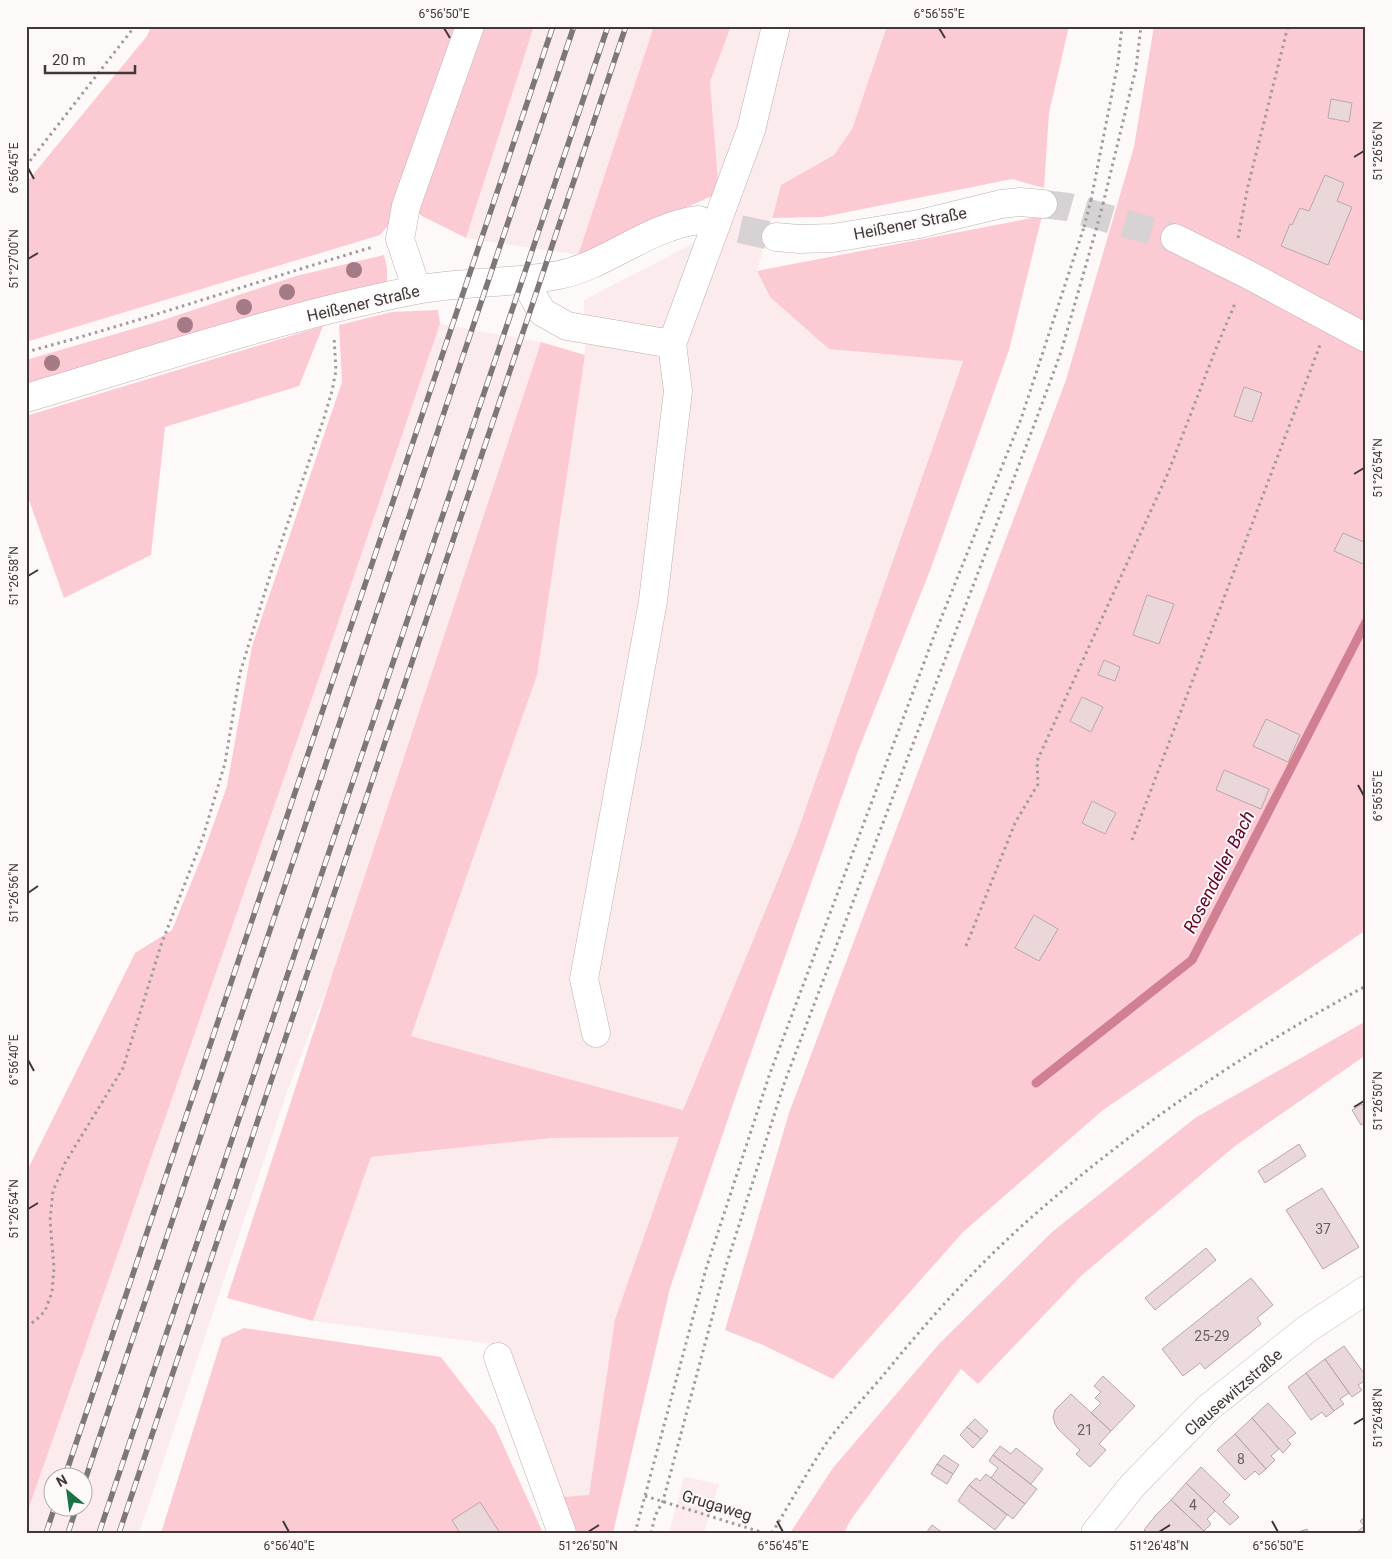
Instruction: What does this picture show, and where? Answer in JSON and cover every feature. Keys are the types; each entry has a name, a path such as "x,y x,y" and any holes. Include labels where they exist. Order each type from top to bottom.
{"street":[{"path":"417,290 400,239 406,206 470,26"},
{"path":"596,1033 584,979 653,601 678,391 672,344 751,130 776,26"},
{"name":"Heißener Straße","path":"776,237 799,239 833,238 919,224 1000,204 1020,202 1043,204"},
{"name":"Heißener Straße","path":"26,398 248,332 417,290 559,275 576,270 660,231 687,221 699,220"},
{"path":"1175,238 1234,267 1366,338"},
{"path":"524,280 542,312 567,326 672,344"},
{"name":"Clausewitzstraße","path":"1095,1533 1133,1485 1208,1408 1307,1329 1366,1290"},
{"path":"498,1357 562,1533"}],"path":[{"path":"26,166 135,26"},
{"path":"635,1533 706,1269 769,1076 934,636 1021,418 1084,227 1118,63 1122,26"},
{"path":"650,1533 655,1516 663,1501 725,1269 785,1081 1061,352 1103,204 1136,68 1141,26"},
{"path":"966,946 1015,823 1038,784 1038,760 1168,473 1215,351 1234,267 1248,186 1288,26"},
{"path":"26,352 163,313 308,266 400,239"},
{"path":"26,1326 35,1321 45,1311 52,1292 54,1268 50,1220 53,1191 65,1163 123,1068 161,945 203,837 214,803 225,763 240,672 272,569 332,391 336,370 331,310"},
{"path":"1132,840 1330,318"},
{"path":"772,1533 824,1447 922,1328 983,1264 1040,1210 1104,1157 1154,1120 1258,1049 1366,986"},
{"name":"Grugaweg","path":"645,1496 764,1533"}],"shaded area":[{"path":"151,26 534,26 466,238 422,216 404,201 395,217 380,235 26,342 26,183 147,36"},
{"path":"534,26 654,26 578,255 466,238"},
{"path":"654,26 731,26 710,82 719,193 578,255"},
{"path":"731,26 887,26 852,129 834,155 781,185 757,271 829,349 963,360 796,836 683,1110 411,1036 537,675 585,355 584,300 698,241 719,193 710,82"},
{"path":"887,26 1069,26 1049,113 1044,188 1012,179 823,217 772,218 781,185 834,155 852,129"},
{"path":"1154,26 1366,26 1366,930 1103,1110 963,1232 833,1379 763,1345 725,1330 789,1113 1066,380 1134,147"},
{"path":"1042,216 1009,350 931,568 858,751 670,1288 613,1533 568,1533 562,1497 589,1495 615,1319 679,1137 551,1138 371,1157 313,1321 227,1298 541,342 585,355 537,675 411,1036 683,1110 796,836 963,361 829,349 770,297 757,271"},
{"path":"384,255 387,268 387,283 26,384 26,360 160,321 296,276"},
{"path":"438,310 440,324 327,655 26,1516 26,1173 135,953 172,930 204,851 227,786 252,646 342,382 339,325 392,312"},
{"path":"440,324 541,342 332,975 287,1092 139,1533 26,1533 26,1516 42,1470 42,1516 92,1516 92,1466 43,1466 327,655"},
{"path":"323,326 299,386 165,427 151,555 64,598 26,492 26,416"},
{"path":"1366,1021 1366,1055 1235,1146 1082,1275 978,1384 961,1369 850,1521 844,1533 790,1533 833,1468 939,1344 1052,1232 1195,1118"},
{"path":"680,1137 615,1319 589,1495 562,1497 508,1346 313,1321 371,1157 551,1138"},
{"path":"244,1328 441,1357 495,1427 543,1533 161,1533 222,1338"},
{"path":"684,1477 719,1484 704,1533 669,1533"}],"building":[{"path":"1331,99 1352,103 1349,122 1328,118"},
{"path":"1325,175 1344,183 1337,201 1352,207 1328,265 1281,246 1290,224 1292,225 1300,208 1309,211"},
{"path":"1244,387 1262,393 1252,422 1234,416"},
{"path":"1343,533 1366,543 1366,560 1363,564 1334,551"},
{"path":"1147,595 1174,604 1159,644 1133,635"},
{"path":"1104,660 1120,667 1115,681 1098,675"},
{"path":"1082,697 1103,707 1091,732 1070,721"},
{"path":"1266,719 1300,735 1288,762 1253,746"},
{"path":"1224,770 1269,789 1261,809 1216,790"},
{"path":"1092,801 1116,813 1105,834 1082,823"},
{"path":"1034,915 1058,929 1039,961 1015,948"},
{"path":"1362,1104 1366,1111 1366,1122 1361,1125 1352,1110"},
{"path":"1299,1144 1306,1156 1265,1183 1258,1171"},
{"path":"1322,1188 1359,1247 1323,1269 1286,1210"},
{"path":"1206,1248 1216,1260 1155,1310 1145,1298"},
{"path":"1251,1278 1273,1305 1257,1318 1261,1324 1205,1369 1200,1363 1183,1376 1162,1349"},
{"path":"1344,1346 1366,1376 1366,1380 1358,1385 1362,1390 1352,1397 1325,1359"},
{"path":"1325,1359 1349,1393 1340,1399 1344,1404 1334,1411 1306,1373"},
{"path":"1306,1373 1334,1411 1326,1417 1322,1412 1311,1420 1288,1387"},
{"path":"1103,1376 1135,1406 1111,1431 1091,1413 1101,1403 1095,1398 1101,1392 1094,1386"},
{"path":"1071,1394 1111,1431 1099,1444 1106,1450 1090,1467 1076,1454 1080,1450 1058,1429 1053,1417 1055,1410"},
{"path":"1268,1403 1296,1433 1287,1440 1291,1444 1283,1453 1252,1418"},
{"path":"1252,1418 1279,1449 1271,1456 1275,1460 1266,1469 1235,1434"},
{"path":"975,1419 988,1431 981,1439 967,1427"},
{"path":"967,1427 981,1439 973,1448 960,1435"},
{"path":"1235,1434 1266,1469 1259,1475 1255,1471 1245,1480 1217,1450"},
{"path":"1000,1446 1011,1454 1016,1448 1043,1469 1031,1484 993,1455"},
{"path":"944,1455 959,1465 953,1474 937,1464"},
{"path":"993,1455 1037,1489 1025,1504 991,1478 998,1468 989,1461"},
{"path":"937,1464 953,1474 947,1484 931,1474"},
{"path":"1201,1467 1230,1495 1223,1502 1239,1517 1230,1525 1186,1483"},
{"path":"986,1474 1025,1504 1013,1519 969,1485 976,1478 980,1481"},
{"path":"1186,1483 1215,1511 1207,1519 1211,1524 1204,1531 1171,1500"},
{"path":"969,1485 1007,1515 995,1530 958,1501"},
{"path":"1171,1500 1204,1531 1203,1533 1149,1533 1144,1530"},
{"path":"480,1502 500,1533 460,1533 452,1520"},
{"path":"1366,1516 1366,1533 1356,1533 1364,1526 1360,1521"},
{"path":"932,1525 943,1533 926,1533"},
{"path":"1307,1529 1308,1533 1295,1533"}],"waterway":[{"name":"Rosendeller Bach","path":"1036,1083 1192,960 1366,622"}],"tunnel":[{"path":"1043,204 1068,207 1175,238"},
{"path":"699,220 776,237"}],"railway":[{"path":"68,1466 553,26"},
{"path":"90,1466 574,26"},
{"path":"99,1533 608,26"},
{"path":"119,1533 626,26"},
{"path":"46,1533 52,1516"},
{"path":"68,1533 74,1516"}]}
